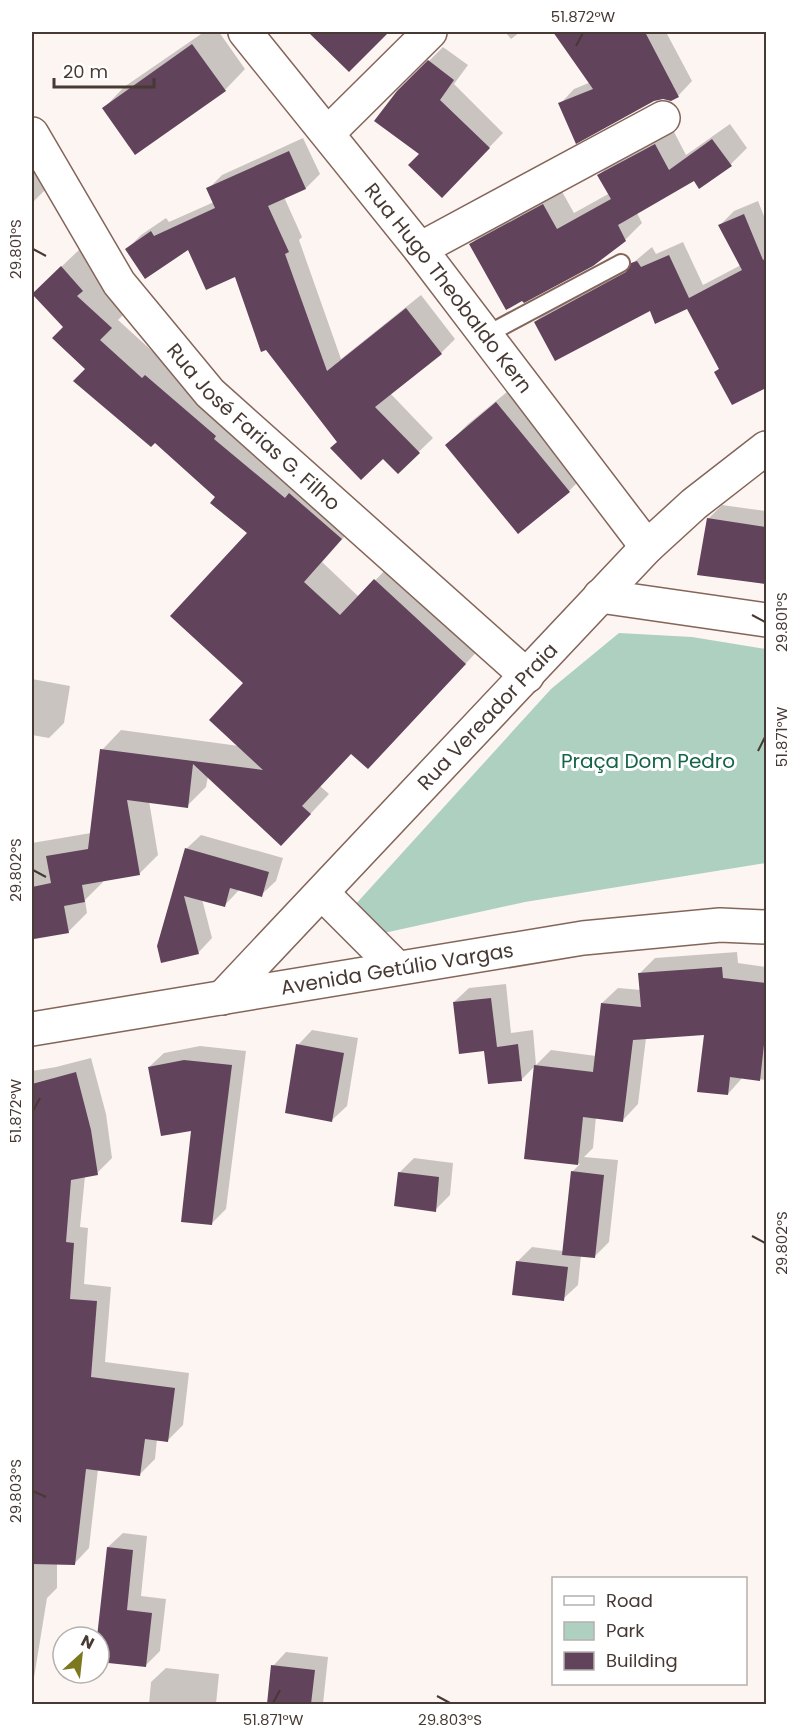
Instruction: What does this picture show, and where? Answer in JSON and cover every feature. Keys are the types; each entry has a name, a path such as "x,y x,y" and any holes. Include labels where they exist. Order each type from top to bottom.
{"street":[{"name":"Rua Hugo Theobaldo Kern","path":"245,32 420,249 647,547"},
{"path":"327,133 430,32"},
{"path":"420,249 663,118"},
{"name":"Rua José Farias G. Filho","path":"32,134 118,283 210,393 527,676"},
{"name":"Rua Vereador Praia","path":"222,998 647,547 694,504 766,448"},
{"path":"600,596 766,621"},
{"path":"321,893 397,968"},
{"name":"Avenida Getúlio Vargas","path":"32,1029 583,938 720,925 766,927"}],"lane":[{"path":"486,335 621,263"}],"green space":[{"name":"Praça Dom Pedro","path":"619,633 692,637 766,649 766,863 525,902 384,933 354,906 551,689"}],"building":[{"path":"308,32 389,32 349,72"},
{"path":"553,32 645,32 679,97 671,101 663,99 654,101 576,144 558,103 593,89"},
{"path":"192,44 226,91 135,155 102,108"},
{"path":"428,60 454,80 440,100 490,148 442,198 408,165 419,154 374,121 397,91"},
{"path":"712,139 732,166 699,189 694,181 618,225 626,241 593,266 524,303 522,301 506,310 469,244 543,204 557,229 611,199 597,175 655,144 669,170"},
{"path":"289,151 306,189 268,206 289,252 285,254 327,371 406,308 442,354 375,407 420,453 398,474 383,459 361,480 330,448 337,442 266,350 261,352 235,277 206,290 188,250 145,279 125,249 151,231 154,236 215,208 206,188"},
{"path":"744,214 763,260 766,258 766,388 732,405 714,372 719,369 687,309 655,324 650,311 555,361 534,322 626,272 631,263 637,261 641,267 669,255 689,298 742,270 718,225"},
{"path":"61,266 83,291 77,296 112,328 100,340 142,378 145,375 216,436 214,439 285,498 289,493 342,539 304,582 340,615 374,579 466,664 368,769 351,754 302,806 311,814 281,846 193,764 188,808 127,800 140,875 82,885 85,902 64,906 69,933 34,939 32,887 51,883 46,856 88,849 100,749 263,770 209,720 243,683 170,616 247,533 210,503 215,497 155,443 151,447 73,381 85,369 52,338 63,327 32,294"},
{"path":"496,402 570,492 518,534 445,445"},
{"path":"707,518 766,527 766,584 697,575"},
{"path":"185,848 269,872 262,897 230,888 225,907 184,896 199,954 161,963 157,946"},
{"path":"722,967 723,978 766,983 766,1026 760,1081 730,1077 728,1095 697,1092 704,1035 633,1040 623,1122 583,1117 578,1165 524,1159 534,1065 593,1072 601,1003 641,1007 638,973"},
{"path":"491,998 497,1047 518,1044 522,1081 488,1084 484,1051 459,1054 453,1002"},
{"path":"296,1044 344,1053 332,1122 285,1113"},
{"path":"184,1060 232,1065 212,1225 181,1222 191,1131 161,1136 148,1067"},
{"path":"76,1072 91,1130 98,1175 71,1180 66,1242 74,1243 70,1299 97,1301 91,1377 175,1388 168,1442 145,1439 140,1476 86,1469 75,1565 32,1564 32,1084"},
{"path":"571,1171 604,1175 595,1258 562,1255"},
{"path":"398,1172 439,1177 436,1212 394,1206"},
{"path":"516,1261 568,1267 564,1301 512,1295"},
{"path":"107,1547 133,1550 127,1610 152,1613 146,1667 111,1663 111,1625 98,1625"},
{"path":"271,1665 315,1670 311,1704 267,1704"}]}
